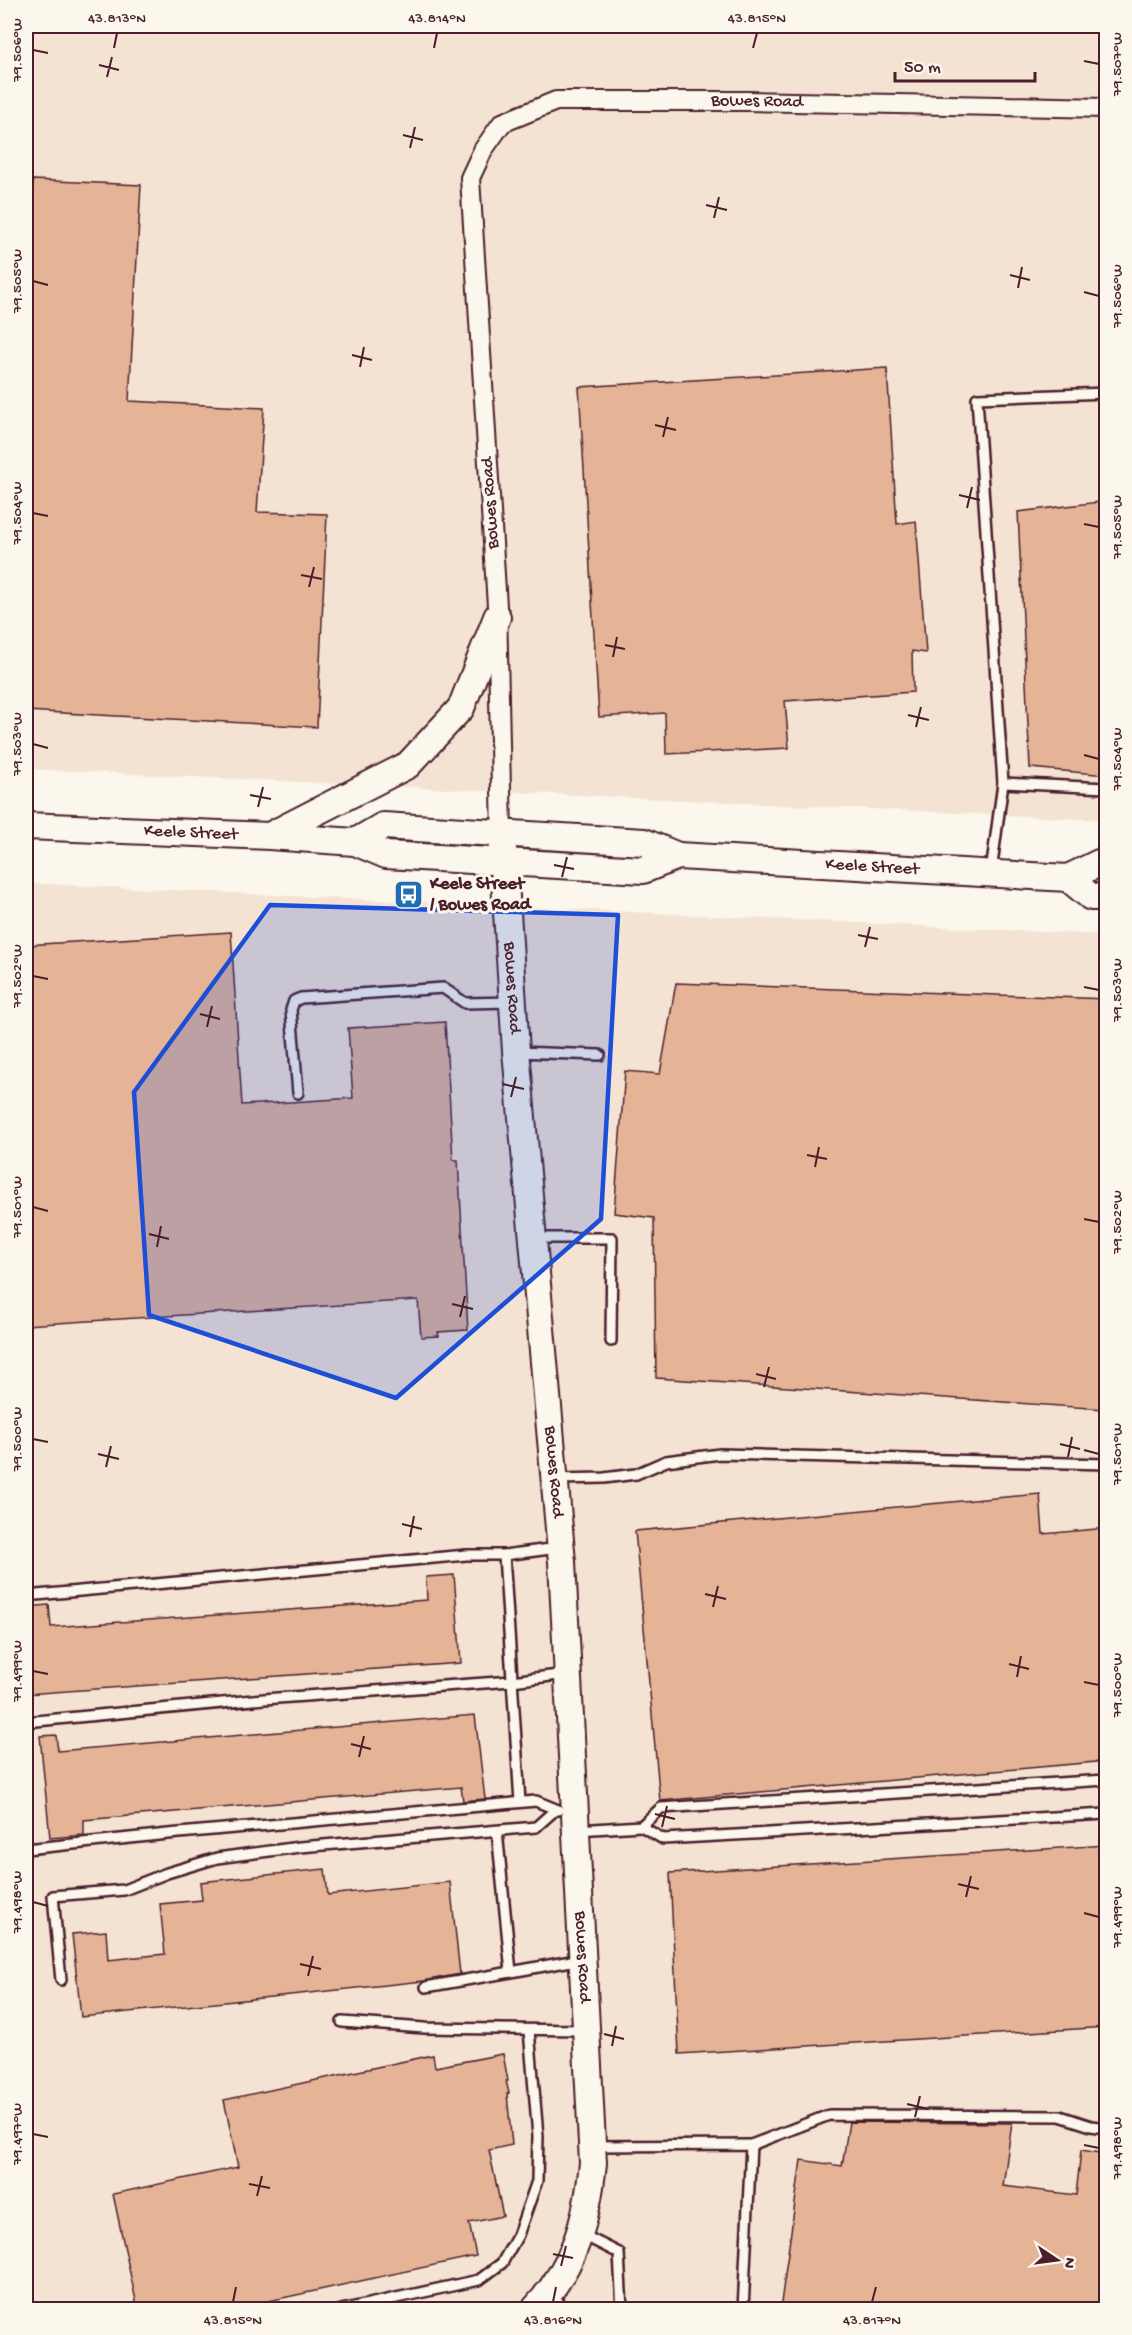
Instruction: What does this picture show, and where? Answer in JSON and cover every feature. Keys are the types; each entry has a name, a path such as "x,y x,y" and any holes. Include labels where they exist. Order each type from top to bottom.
{"main road":[{"path":"270,836 408,765 461,708 497,617"},
{"name":"Keele Street","path":"26,826 270,836 355,842 386,855 643,870 678,856"},
{"name":"Keele Street","path":"355,842 383,826 644,843 678,856 1068,878 1099,863 1107,863"},
{"name":"Bowes Road","path":"502,835 516,1052 561,1548 568,1674 569,1817 583,1959 593,2163 589,2199 581,2234 550,2304"},
{"path":"1068,878 1091,897 1107,897"}],"street":[{"name":"Bowes Road","path":"502,835 497,617 471,178 483,150 502,123 556,101 747,101 1107,108"}],"lane":[{"path":"990,874 1003,783 977,398 1107,393"},
{"path":"1003,783 1107,788"},
{"path":"298,1093 291,1010 294,1001 301,998 443,988 465,1003 514,1002"},
{"path":"516,1052 600,1055"},
{"path":"532,1238 612,1238 611,1341"},
{"path":"555,1479 604,1478 636,1474 666,1461 720,1454 1107,1464"},
{"path":"26,1596 466,1555 504,1555 561,1548"},
{"path":"504,1555 520,1802"},
{"path":"26,1722 264,1699 512,1682 568,1674"},
{"path":"641,1826 661,1808 1107,1780"},
{"path":"26,1842 26,1849 168,1833 536,1801 569,1817 641,1826 663,1839 1107,1814"},
{"path":"61,1980 53,1896 124,1890 167,1873 217,1858 300,1847 536,1827 569,1817"},
{"path":"497,1830 511,1972"},
{"path":"426,1987 583,1959"},
{"path":"342,2022 424,2028 586,2030"},
{"path":"341,2310 479,2280 502,2263 518,2235 537,2181 538,2136 529,2030"},
{"path":"592,2146 751,2145 829,2115 1060,2116 1107,2128"},
{"path":"742,2310 751,2145"},
{"path":"581,2234 619,2253 622,2310"}],"highlighted area":[{"path":"270,905 618,915 601,1219 396,1398 149,1315 134,1092"}],"shaded area":[{"path":"26,26 1106,26 1106,820 26,769"},
{"path":"26,883 1106,935 1106,2309 26,2309"}],"building":[{"path":"33,180 141,185 129,401 264,408 257,512 327,514 317,727 26,711 26,321"},
{"path":"887,368 897,524 916,521 926,653 912,651 913,692 785,701 789,748 666,754 665,713 599,717 579,387"},
{"path":"1107,501 1107,775 1030,768 1018,512"},
{"path":"231,932 242,1105 353,1098 348,1028 445,1022 453,1160 458,1160 468,1330 438,1332 439,1336 421,1337 418,1300 26,1325 26,945"},
{"path":"676,983 1107,999 1107,1365 1104,1409 656,1378 654,1218 614,1213 625,1071 660,1074"},
{"path":"1040,1494 1043,1534 1107,1528 1107,1761 660,1801 635,1531"},
{"path":"454,1575 461,1663 26,1694 26,1607 49,1605 51,1627 427,1600 426,1577"},
{"path":"475,1715 485,1799 463,1801 461,1787 84,1820 84,1835 50,1838 40,1736 56,1735 58,1751"},
{"path":"1107,1845 1107,2027 679,2054 670,1873"},
{"path":"325,1869 328,1895 450,1882 460,1974 424,1981 81,2017 72,1934 106,1931 108,1960 165,1954 160,1904 202,1900 200,1882"},
{"path":"503,2054 508,2081 506,2081 509,2093 507,2094 512,2145 489,2150 503,2216 469,2223 476,2256 227,2310 138,2310 113,2194 238,2167 224,2100 433,2055 435,2067"},
{"path":"849,2122 1012,2123 1003,2186 1076,2195 1081,2150 1107,2154 1107,2310 780,2310 801,2160 842,2166"}],"place":[{"name":"Keele Street / Bowes Road","path":"409,894"}]}
